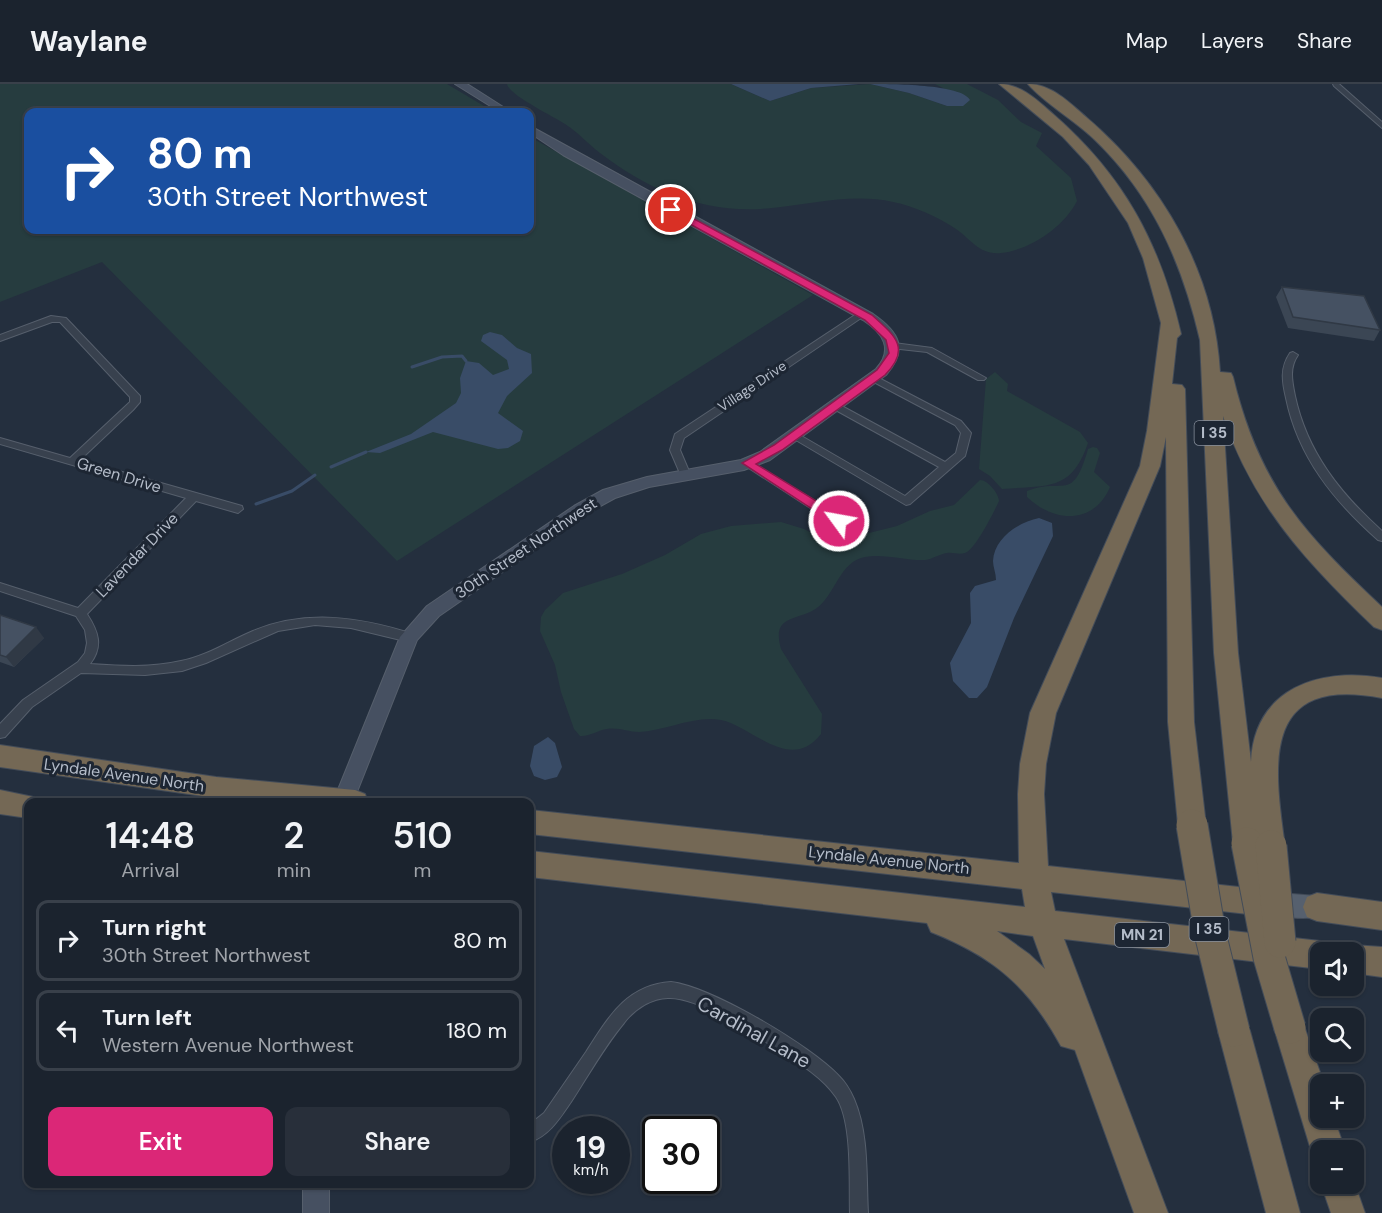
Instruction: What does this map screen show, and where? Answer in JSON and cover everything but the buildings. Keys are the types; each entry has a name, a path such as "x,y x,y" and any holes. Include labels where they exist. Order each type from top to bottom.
{"highway":[{"name":"I 35","path":"1006,84 1073,138 1118,191 1153,257 1165,292 1174,365 1180,722 1192,825 1210,933 1282,1213"},
{"name":"I 35","path":"1035,84 1071,111 1119,156 1162,213 1188,261 1198,291 1209,340 1227,665 1259,844"},
{"path":"1188,261 1212,320 1230,413 1254,472 1299,538 1382,621"},
{"path":"1151,1213 1043,924 1034,876 1031,794 1039,730 1058,675 1150,466 1157,431 1170,320"},
{"path":"1325,1140 1290,1028 1259,844 1265,794 1265,747 1269,729 1277,714 1291,701 1327,686 1351,685 1382,688"},
{"name":"Lyndale Avenue North","path":"0,756 205,786 312,798"},
{"path":"0,802 24,805"},
{"name":"Lyndale Avenue North","path":"534,822 1248,901"},
{"path":"534,864 869,903 967,930 985,939 1021,965 1042,988 1065,1021 1137,1173"},
{"name":"MN 21","path":"869,903 1310,954"},
{"path":"1317,908 1382,907"},
{"path":"1317,908 1382,916"},
{"path":"1364,960 1382,962"},
{"path":"1341,1194 1348,1213"}],"main road":[{"path":"1248,901 1317,908"}],"street":[{"path":"460,84 499,108"},
{"path":"1336,85 1380,123"},
{"path":"534,132 567,153 861,314 884,329 894,346 929,350 981,378"},
{"name":"Village Drive","path":"686,476 675,450 679,436 861,314"},
{"path":"0,338 51,319 63,320 135,396 135,402 130,408 73,461"},
{"name":"30th Street Northwest","path":"348,798 408,637 425,618 450,598 588,504 624,488 748,463 765,456 873,378 889,364 894,346"},
{"path":"1293,355 1288,362 1287,375 1291,405 1302,440 1329,483 1382,537"},
{"path":"794,436 906,501 963,452 966,433 962,426 873,378"},
{"path":"835,406 946,467"},
{"name":"Green Drive","path":"0,441 238,509"},
{"path":"748,463 839,521"},
{"name":"Lavendar Drive","path":"80,614 194,497"},
{"path":"0,587 80,614 88,625 94,643 93,650 81,668 33,699 0,733"},
{"path":"81,668 154,670 181,666 209,658 271,629 312,621 343,621 408,637"},
{"name":"Cardinal Lane","path":"534,1131 550,1119 619,1016 631,1004 646,995 680,991 726,1011 771,1036 830,1076 842,1090 850,1107 853,1125 859,1213"},
{"path":"315,1188 316,1213"}],"green space":[{"path":"0,84 447,84 487,108 24,108 24,234 534,234 534,139 813,295 397,561 102,262 0,302"},
{"path":"507,84 731,84 770,101 811,88 870,84 909,93 947,106 945,89 935,84 967,84 998,100 1021,122 1042,133 1036,146 1071,178 1077,201 1064,220 1045,236 1023,247 1001,253 981,249 956,229 926,212 878,200 832,200 748,209 702,204 660,189 619,167 570,127 515,94"},
{"path":"995,372 1008,384 1007,391 1080,432 1088,443 1074,470 1065,478 1045,486 1002,489 990,476 979,469 986,379"},
{"path":"1097,448 1100,453 1094,472 1110,487 1094,508 1084,514 1061,515 1049,512 1027,497 1027,491 1039,487 1071,483 1077,477 1088,449"},
{"path":"980,480 993,488 999,501 984,530 974,545 965,553 949,553 925,560 885,556 861,558 846,568 819,606 791,619 782,626 779,631 781,649 822,714 821,734 809,745 797,750 784,749 733,724 711,719 639,732 611,729 580,736 574,729 561,692 555,665 540,631 541,617 545,610 563,593 622,574 665,555 701,534 731,526 781,522 804,529 824,539 837,541 897,526 930,511 954,505"}],"water":[{"path":"731,84 859,84 811,88 770,101"},
{"path":"870,84 940,88 964,95 970,100 963,106 947,106 909,93"},
{"path":"490,332 502,335 517,348 531,354 532,373 507,396 498,413 523,431 520,441 508,448 498,449 433,432 380,453 366,452 411,434 456,403 461,393 460,378 466,361 479,363 493,375 509,369 507,360 481,341 483,335"},
{"path":"1039,518 1052,523 1053,536 1014,618 987,687 977,698 969,698 953,681 950,663 971,623 970,593 975,586 996,580 994,553 1003,538 1016,527"},
{"path":"548,737 555,743 562,767 557,777 545,780 534,776 530,766 534,746"}],"waterway":[{"path":"412,367 442,357 462,356 466,361"},
{"path":"331,467 366,452"},
{"path":"256,504 292,491 315,475"}],"route":[{"path":"671,210 868,318 888,333 894,346 894,353 889,364 881,372 765,456 748,463 839,521"}]}
